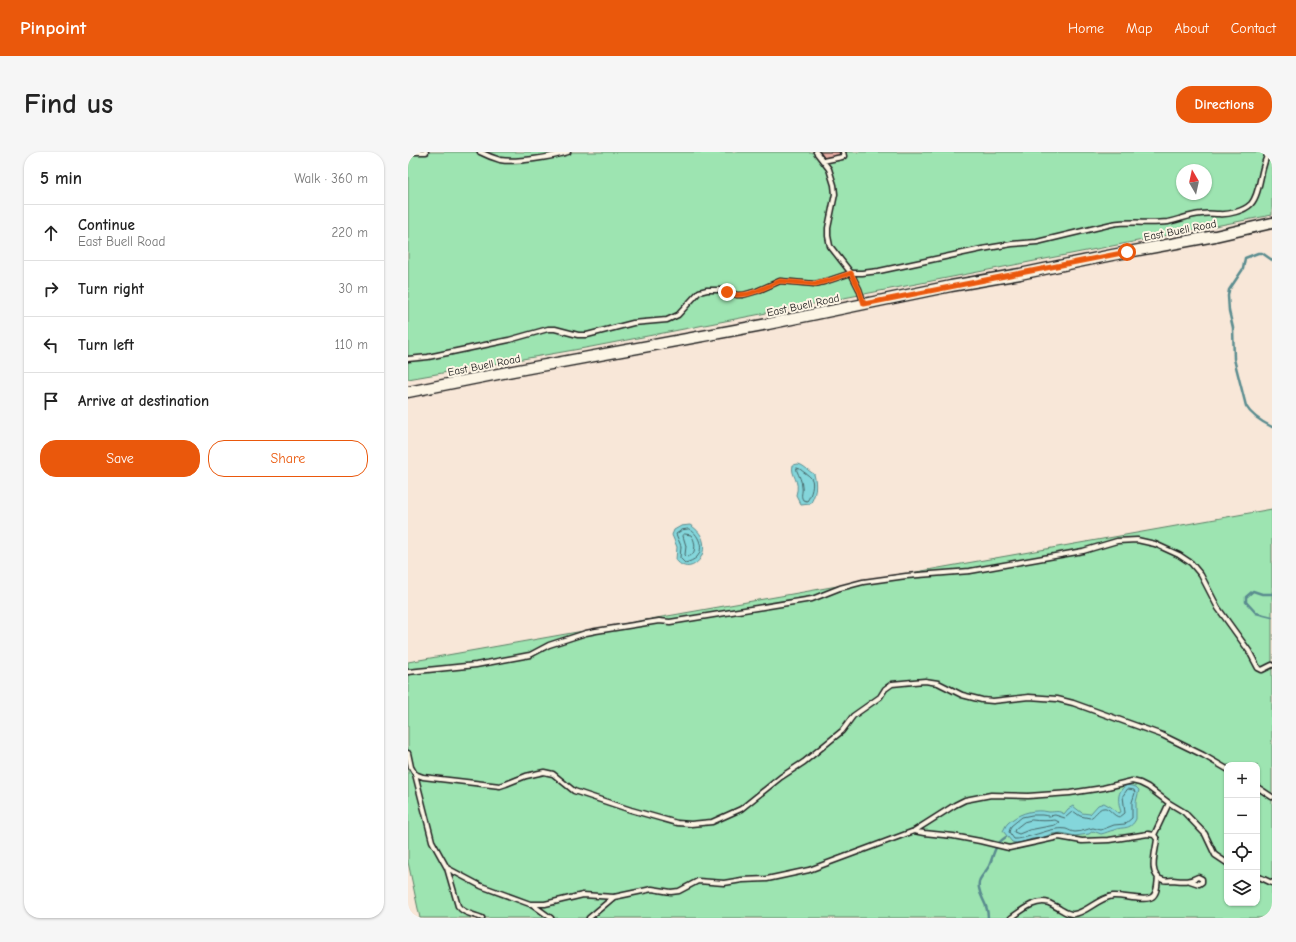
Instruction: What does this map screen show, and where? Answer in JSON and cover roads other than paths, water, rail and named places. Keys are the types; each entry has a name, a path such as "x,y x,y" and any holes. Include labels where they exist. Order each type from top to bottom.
{"street":[{"name":"East Buell Road","path":"408,392 768,324 1112,254 1215,236 1272,223"}],"lane":[{"path":"411,152 426,152"},
{"path":"480,152 501,160 515,161 568,152"},
{"path":"816,152 829,169 834,185 835,194 828,228 830,246 851,273 864,304"},
{"path":"823,161 842,157 844,156 843,152"},
{"path":"408,359 428,357 509,340 548,329 561,330 578,335 594,335 628,324 660,321 675,317 685,309 699,292 703,290 723,290 737,295 742,295 757,291 780,281 815,284 851,273 879,271 982,249 1037,242 1121,223 1139,224 1169,222 1199,214 1219,214 1241,210 1247,208 1254,200 1268,152"},
{"path":"408,672 476,665 530,655 554,642 596,631 659,621 670,622 777,605 812,598 863,582 906,576 990,568 1083,551 1117,541 1127,540 1155,544 1179,555 1191,563 1201,575 1218,608 1249,651 1258,668 1262,670 1272,665"},
{"path":"415,774 423,777 500,786 526,776 544,772 553,774 574,791 636,812 677,823 691,824 712,822 741,809 781,777 804,762 842,731 853,716 880,697 885,689 892,684 925,681 938,683 962,695 982,700 993,701 1029,697 1057,699 1073,703 1162,735 1224,767"},
{"path":"408,753 411,768 415,774 432,841 447,868 458,906 467,914 482,918"},
{"path":"530,904 545,904 583,895 614,897 652,889 671,892 679,891 698,881 724,883 749,880 767,880 809,870 914,830 966,800 991,795 1047,795 1103,788 1132,781 1148,787 1191,818 1205,834 1215,855 1224,861"},
{"path":"1260,789 1272,797"},
{"path":"1154,835 1169,803"},
{"path":"914,830 924,834 953,836 1009,848 1059,837 1082,841 1109,840 1148,834 1154,835"},
{"path":"1154,835 1157,839 1154,870 1158,877 1163,880 1190,881"},
{"path":"447,868 481,886 530,904 551,918"},
{"path":"1011,918 1028,906 1041,902 1049,903 1072,915 1077,914 1110,896 1147,899 1155,894 1158,877"},
{"path":"1260,877 1272,883"},
{"path":"589,918 614,897"}],"water":[{"path":"798,464 814,474 815,490 814,497 810,504 801,505 796,495 797,486 792,469 793,465"},
{"path":"690,525 699,532 703,541 704,549 701,557 696,563 690,566 683,566 676,560 677,547 672,535 674,530 681,526"},
{"path":"1127,785 1136,787 1139,790 1136,802 1136,819 1129,827 1101,834 1093,831 1089,834 1075,836 1061,833 1052,834 1020,843 1012,842 1003,831 1008,823 1016,817 1033,811 1058,812 1064,814 1073,806 1082,813 1090,814 1098,805 1104,803 1118,813 1121,812 1119,794 1123,787"}],"waterway":[{"path":"1272,260 1262,253 1245,258 1243,269 1229,290 1228,296 1229,311 1233,328 1234,359 1246,406 1254,416 1272,427"},
{"path":"1272,594 1262,594 1253,591 1246,597 1246,602 1256,613 1272,617"},
{"path":"988,918 987,908 980,892 979,881 989,866 997,846 1006,837"}]}
